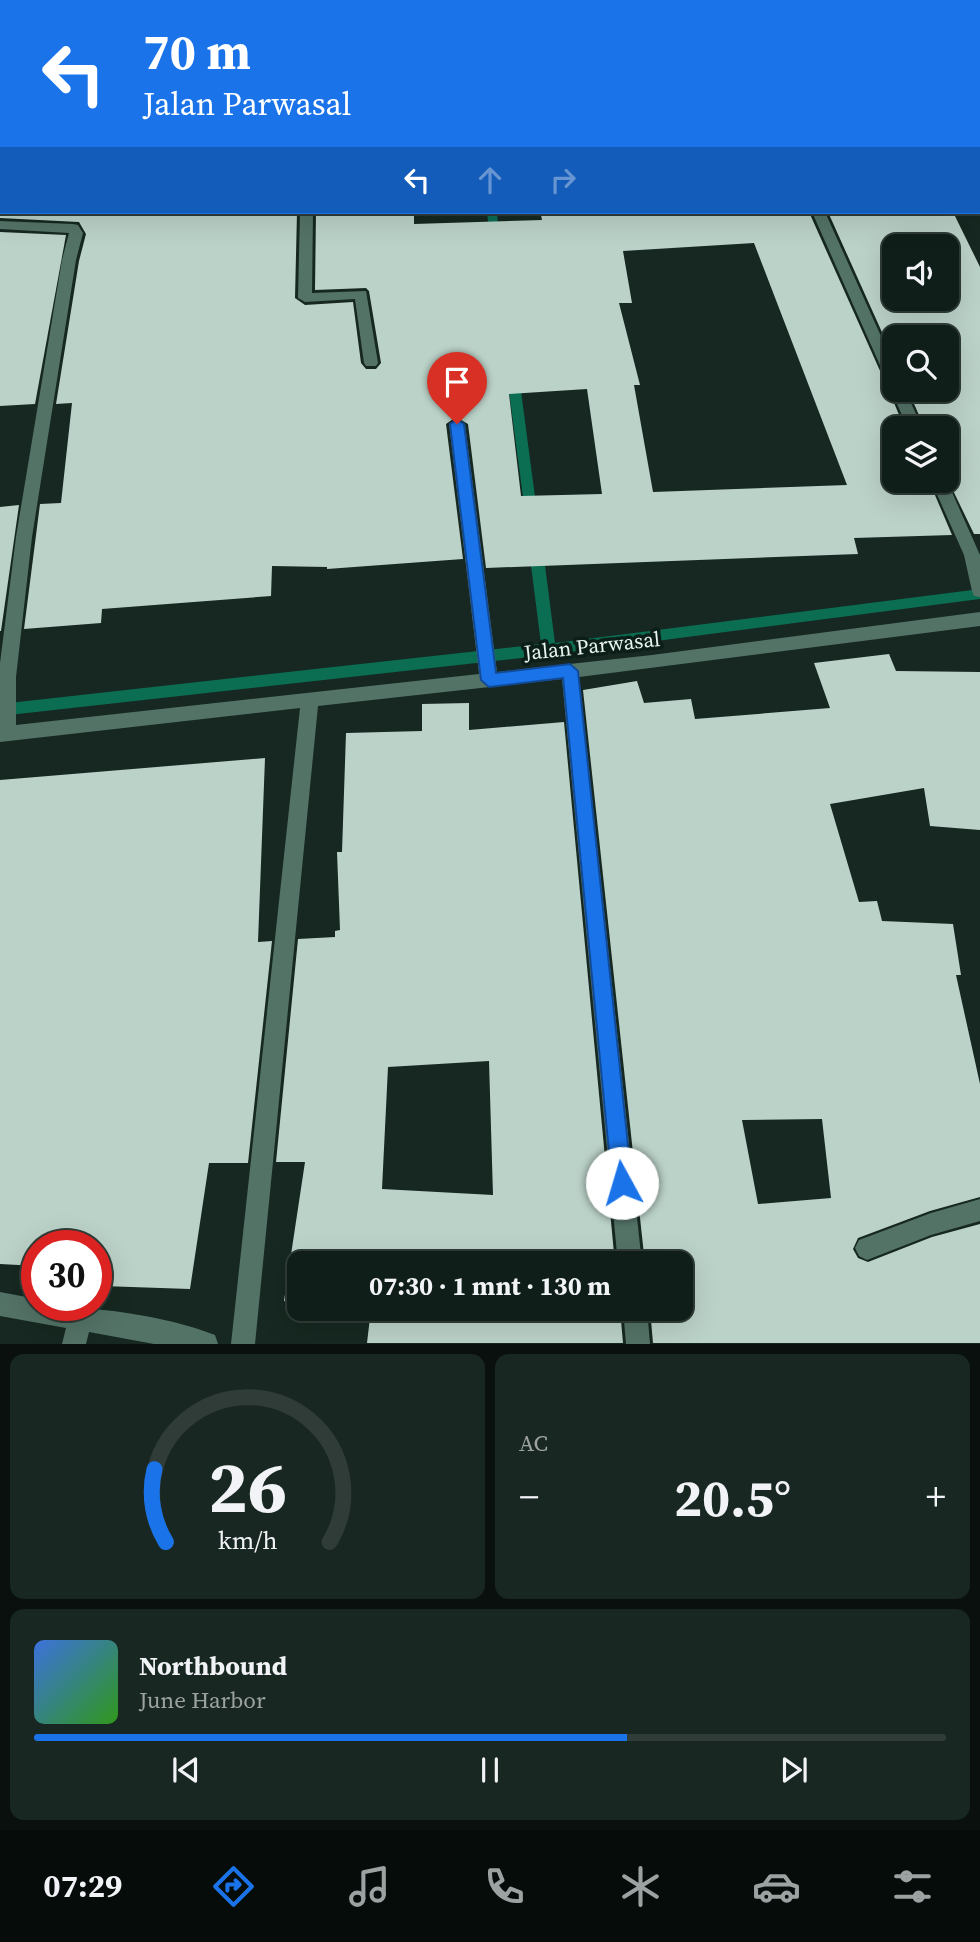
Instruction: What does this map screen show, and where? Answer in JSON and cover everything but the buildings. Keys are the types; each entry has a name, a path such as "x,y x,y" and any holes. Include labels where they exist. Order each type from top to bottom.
{"street":[{"path":"306,214 305,298 361,295 371,363"},
{"path":"819,214 882,354"},
{"path":"0,225 74,228 76,233 69,260 24,537 7,677 4,728"},
{"path":"457,424 489,680"},
{"path":"944,493 972,555 980,591"},
{"name":"Jalan Parwasal","path":"4,728 310,700 570,671 980,619"},
{"path":"570,671 629,1251"},
{"path":"243,1343 310,700"},
{"path":"867,1248 930,1224 980,1210"},
{"path":"0,1304 21,1308"},
{"path":"74,1343 79,1321"},
{"path":"95,1321 206,1343"},
{"path":"636,1321 638,1343"}],"waterway":[{"path":"492,214 495,238"},
{"path":"513,376 531,512"},
{"path":"536,550 549,649"},
{"path":"549,649 980,594"},
{"path":"0,710 549,649"}],"route":[{"path":"457,424 489,680 570,671 622,1183"}]}
